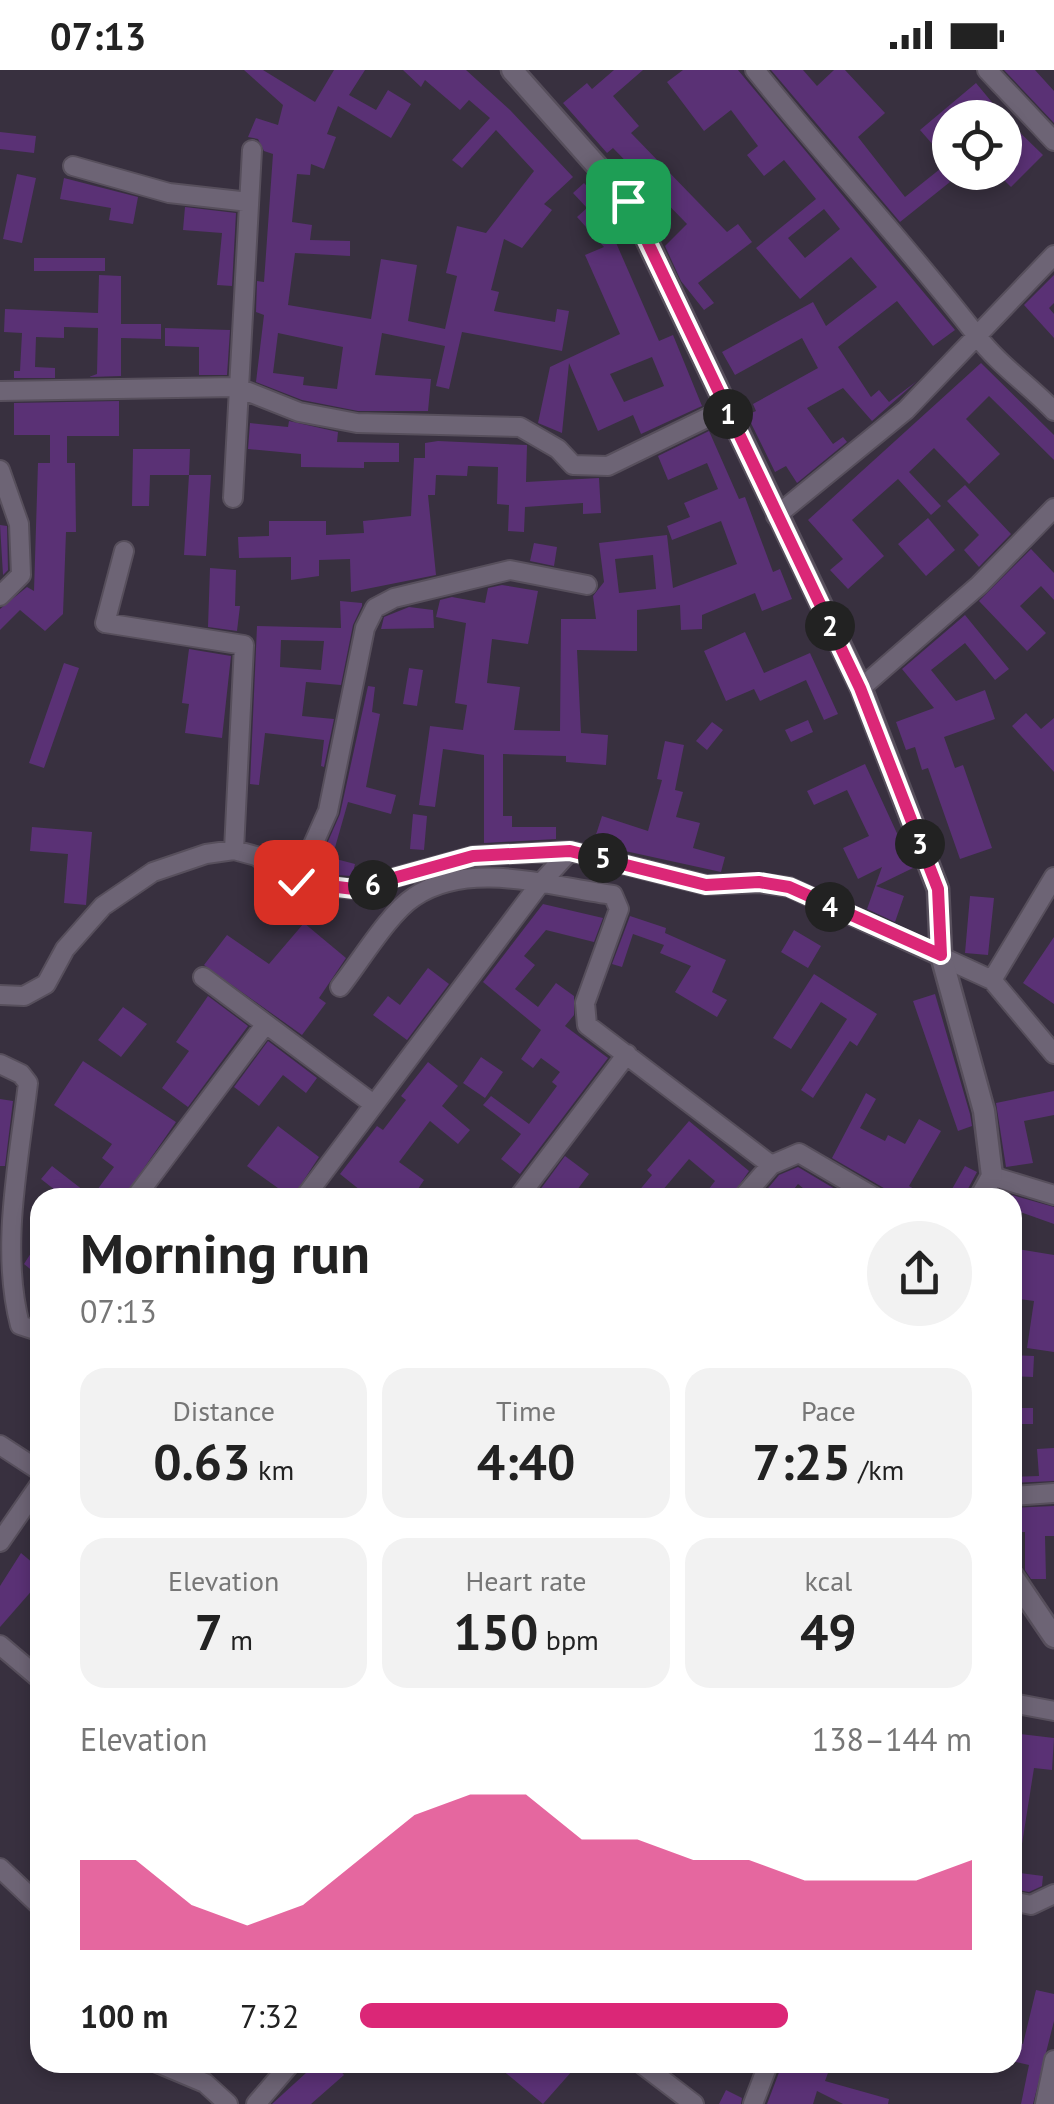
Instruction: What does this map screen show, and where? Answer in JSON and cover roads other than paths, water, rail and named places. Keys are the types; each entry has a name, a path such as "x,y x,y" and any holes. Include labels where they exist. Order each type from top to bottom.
{"street":[{"path":"512,70 628,201 860,688 938,889 941,955 984,1111 992,1176 985,1188"},
{"path":"755,70 977,336 1054,411"},
{"path":"986,70 1054,141"},
{"path":"233,498 236,388 252,150"},
{"path":"73,166 169,193 249,202"},
{"path":"776,516 906,410 1054,255"},
{"path":"0,390 236,388 298,412 357,423 520,427 558,449 573,465 608,466 725,409"},
{"path":"0,470 19,524 21,575 0,596"},
{"path":"860,688 979,585 1054,508"},
{"path":"124,551 105,623 244,646 234,850"},
{"path":"296,882 328,811 364,628 375,608 394,598 510,570 587,585"},
{"path":"0,995 24,996 46,984 64,949 104,906 153,872 206,854 234,850 256,856 296,882 354,889 473,856 570,851 706,885 759,882 789,887 992,980 1054,1054"},
{"path":"311,1188 372,1102 570,851"},
{"path":"340,987 411,898 456,881 494,877 618,900 619,909 583,1015 586,1025 770,1165"},
{"path":"992,980 1054,877"},
{"path":"203,977 372,1102"},
{"path":"142,1188 264,1025"},
{"path":"526,1188 627,1054"},
{"path":"0,1064 21,1074 28,1083 12,1221 16,1307 20,1325 30,1328"},
{"path":"750,1188 770,1165 788,1156 806,1154 860,1188"},
{"path":"992,1176 1054,1195"},
{"path":"0,1445 30,1464"},
{"path":"1022,1495 1054,1493"},
{"path":"0,1542 30,1498"},
{"path":"1022,1589 1054,1636"},
{"path":"0,1646 30,1671"},
{"path":"1022,1704 1054,1711"},
{"path":"0,1868 30,1896"},
{"path":"1022,1904 1031,1905 1054,1894"},
{"path":"1045,2104 1054,2060"},
{"path":"180,2073 205,2084 228,2104"},
{"path":"256,2104 283,2073"},
{"path":"653,2073 694,2104"},
{"path":"754,2104 766,2073"}]}
